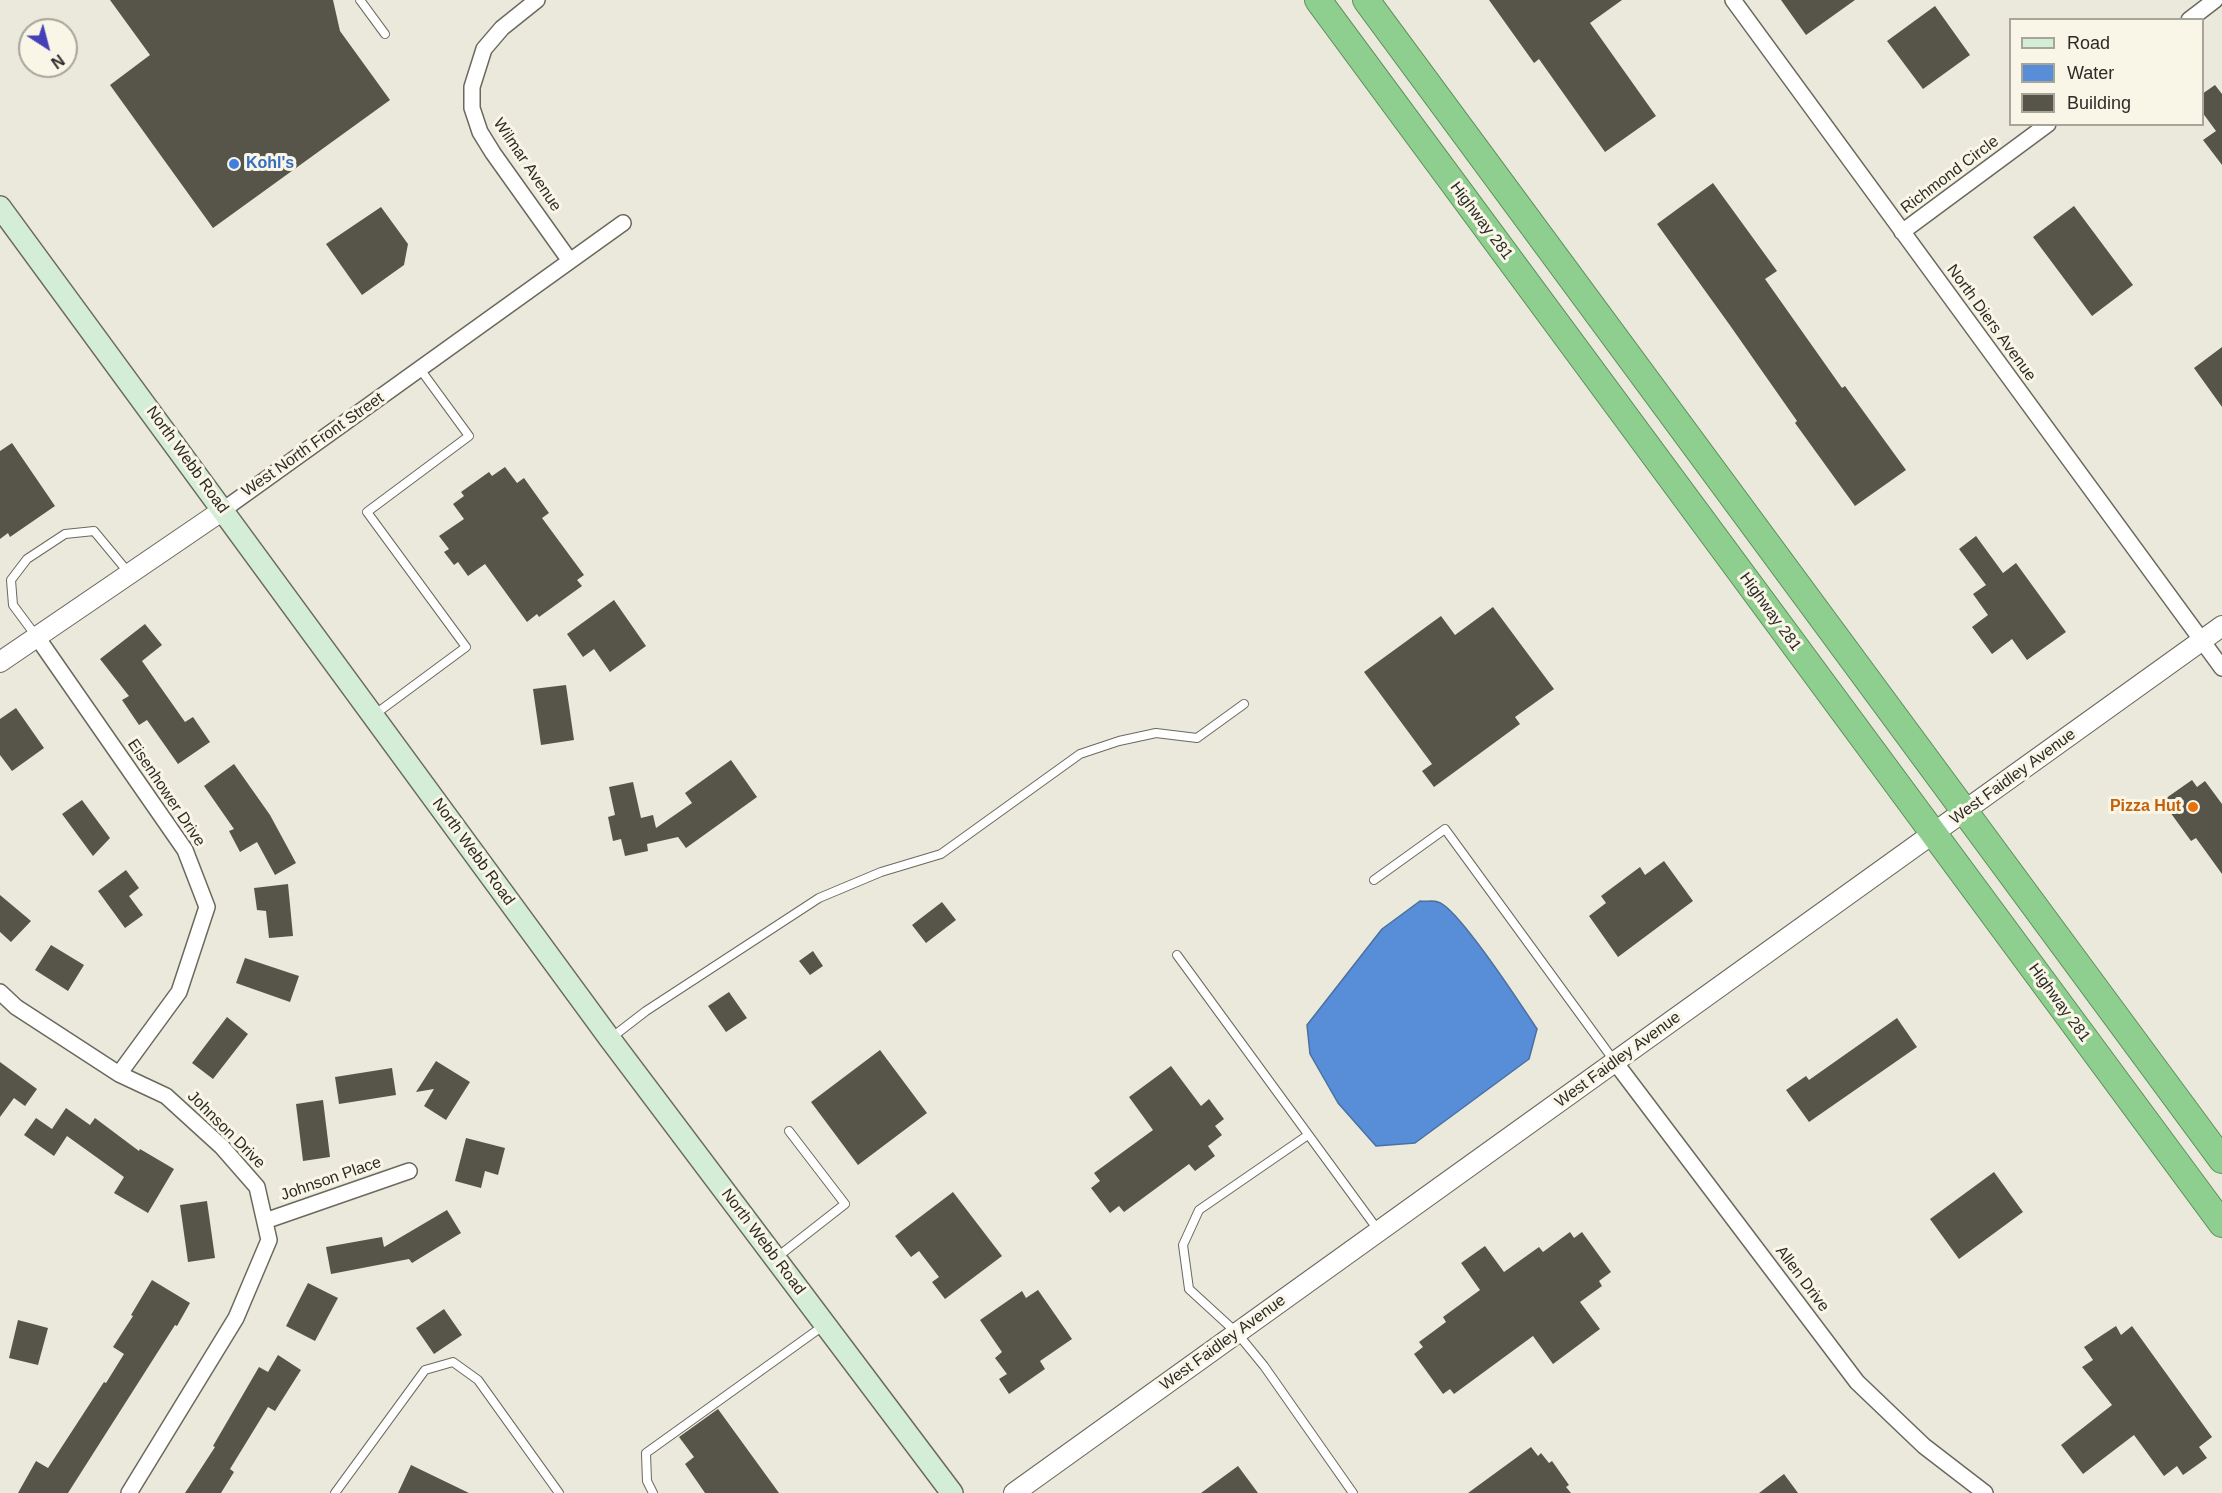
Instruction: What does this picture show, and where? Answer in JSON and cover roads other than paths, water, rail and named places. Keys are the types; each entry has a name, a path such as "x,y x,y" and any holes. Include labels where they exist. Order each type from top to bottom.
{"highway":[{"name":"Highway 281","path":"1318,0 2222,1224"},
{"path":"1366,0 2222,1160"}],"main road":[{"name":"North Webb Road","path":"0,207 610,1039 952,1493"}],"street":[{"name":"Wilmar Avenue","path":"537,0 502,28 484,49 472,87 472,108 480,132 493,153 570,261"},
{"name":"North Diers Avenue","path":"1732,0 2222,668"},
{"path":"2192,18 2215,0"},
{"name":"Richmond Circle","path":"1902,232 2045,126"},
{"name":"West North Front Street","path":"0,662 223,510 623,223"},
{"name":"West Faidley Avenue","path":"1014,1493 2222,626"},
{"name":"Eisenhower Drive","path":"37,637 185,850 207,907 179,992 119,1074"},
{"name":"Johnson Drive","path":"0,992 16,1007 119,1074 166,1096 222,1147 257,1187 269,1240 236,1318 129,1493"},
{"name":"Allen Drive","path":"1615,1062 1857,1382 1923,1446 1985,1493"},
{"name":"Johnson Place","path":"265,1221 408,1171"}],"lane":[{"path":"360,0 385,34"},
{"path":"374,716 466,647 367,512 469,436 420,369"},
{"path":"37,637 13,605 11,580 27,559 65,534 94,531 129,573"},
{"path":"610,1039 646,1011 819,897 881,872 941,854 1080,754 1119,741 1156,733 1197,738 1244,704"},
{"path":"1374,880 1445,828 1615,1062"},
{"path":"1177,956 1379,1232"},
{"path":"775,1259 845,1204 789,1131"},
{"path":"1308,1134 1199,1210 1183,1245 1189,1289 1237,1334 1264,1366 1353,1493"},
{"path":"653,1493 647,1481 646,1453 825,1325"},
{"path":"335,1493 425,1370 453,1362 478,1380 559,1493"}],"water":[{"path":"1420,901 1438,902 1460,921 1537,1029 1529,1059 1415,1143 1376,1146 1338,1103 1310,1054 1307,1025 1382,929"}],"place":[{"name":"Kohl's","path":"234,164"},
{"name":"Pizza Hut","path":"2193,807"}]}
